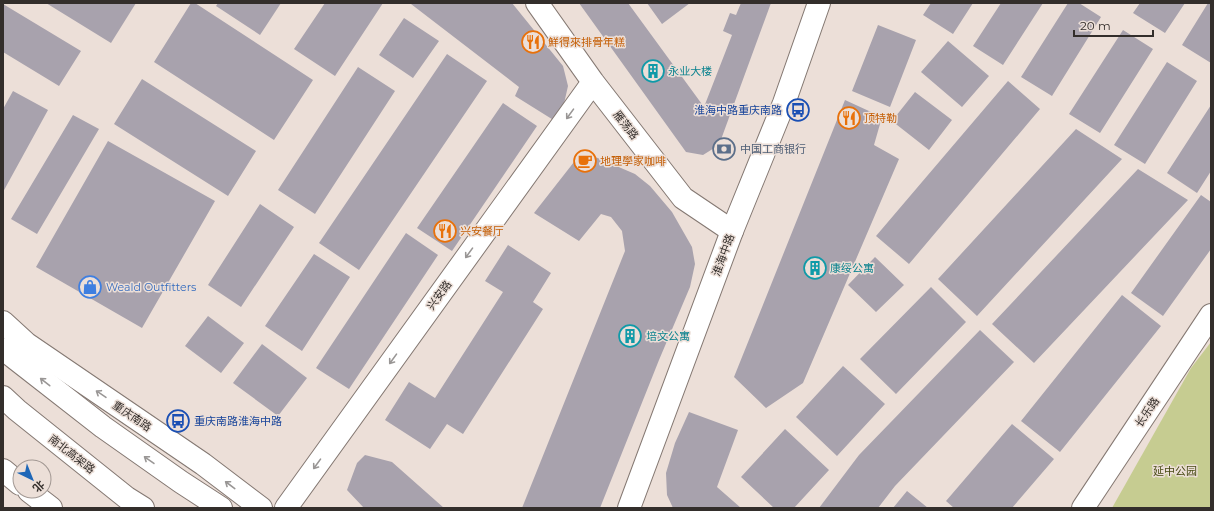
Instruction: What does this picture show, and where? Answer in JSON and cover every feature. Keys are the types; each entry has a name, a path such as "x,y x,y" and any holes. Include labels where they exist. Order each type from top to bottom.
{"main road":[{"name":"雁荡路","path":"537,3 593,82 683,198 732,231"},
{"name":"淮海中路","path":"629,508 732,231 784,103 819,3"},
{"name":"兴安路","path":"286,508 593,82"},
{"name":"长乐路","path":"1083,508 1211,315"},
{"name":"重庆南路","path":"3,322 27,344 203,464 261,508"},
{"path":"3,349 103,427 181,482 221,508"},
{"path":"3,388 156,508"},
{"name":"南北高架路","path":"3,397 17,410 115,488 143,508"},
{"path":"3,470 12,477"},
{"path":"3,482 38,508"},
{"path":"39,499 51,508"}],"green space":[{"name":"延中公园","path":"1211,342 1211,508 1112,508 1191,368"}],"building":[{"path":"46,3 136,3 111,43"},
{"path":"191,3 195,3 313,80 274,140 154,62"},
{"path":"218,3 281,3 260,35 216,6"},
{"path":"325,3 383,3 335,76 294,49"},
{"path":"512,3 563,66 568,86 563,108 555,121 515,96 519,87 411,4"},
{"name":"永业大楼","path":"579,3 628,3 704,107 732,35 723,31 730,13 736,15 741,3 771,3 719,145 703,155 686,152"},
{"path":"647,3 690,3 662,24"},
{"path":"931,3 973,3 953,34 923,15"},
{"path":"1001,3 1043,3 1003,65 973,46"},
{"path":"1068,3 1079,3 1101,17 1052,96 1021,77"},
{"path":"1140,3 1185,3 1165,33 1133,13"},
{"path":"1208,3 1211,3 1211,63 1182,45"},
{"path":"3,4 81,51 59,86 3,52"},
{"path":"404,18 439,41 413,78 379,55"},
{"path":"878,25 916,40 890,107 852,91"},
{"path":"1123,30 1153,49 1100,133 1069,114"},
{"path":"948,41 989,76 962,107 921,72"},
{"path":"447,54 487,81 359,270 319,243"},
{"path":"1167,62 1197,81 1145,164 1114,145"},
{"path":"358,67 395,91 315,214 278,190"},
{"path":"142,79 256,151 228,196 114,124"},
{"path":"1008,81 1040,109 909,264 876,236"},
{"path":"13,91 48,110 3,192 3,109"},
{"path":"915,92 952,120 929,150 892,121"},
{"name":"康绥公寓","path":"845,100 882,117 874,145 899,159 803,383 766,408 734,377"},
{"path":"503,103 537,126 452,251 417,228"},
{"path":"1211,105 1211,171 1197,193 1167,173"},
{"path":"73,115 99,129 37,234 11,219"},
{"path":"1076,129 1122,159 977,316 938,279"},
{"path":"108,141 215,201 142,328 36,267"},
{"name":"培文公寓","path":"593,156 635,174 650,186 672,212 692,247 695,264 690,287 600,508 522,508 625,251 622,231 611,217 601,214 579,241 534,213 574,162"},
{"path":"1138,169 1188,200 1034,363 992,324"},
{"path":"1201,195 1211,202 1211,249 1163,316 1131,293"},
{"path":"260,204 294,227 241,307 208,285"},
{"path":"406,233 438,255 349,389 316,368"},
{"path":"508,245 551,273 533,302 543,309 463,434 447,424 430,449 385,420 409,382 435,398 503,292 485,281"},
{"path":"314,254 350,277 302,351 265,326"},
{"path":"875,257 904,285 876,312 848,285"},
{"path":"931,287 966,322 896,394 860,359"},
{"path":"1122,295 1161,326 1060,452 1021,421"},
{"path":"208,316 244,343 221,373 185,346"},
{"path":"980,330 1014,362 895,486 878,508 819,508 859,455"},
{"path":"262,344 307,378 278,416 233,383"},
{"path":"843,366 885,404 837,456 796,417"},
{"path":"689,412 738,430 717,487 741,508 673,508 667,495 666,473 675,443"},
{"path":"1012,424 1054,459 1012,508 954,508 946,501"},
{"path":"785,429 829,470 794,508 774,508 741,477"},
{"path":"365,455 392,462 444,508 364,508 347,490 357,463"},
{"path":"907,491 928,508 893,508"}],"place":[{"name":"鮮得來排骨年糕","path":"533,42"},
{"name":"永业大楼","path":"653,71"},
{"name":"淮海中路重庆南路","path":"798,110"},
{"name":"顶特勒","path":"849,118"},
{"name":"中国工商银行","path":"724,149"},
{"name":"地理學家咖啡","path":"585,161"},
{"name":"兴安餐厅","path":"445,231"},
{"name":"康绥公寓","path":"815,268"},
{"name":"Weald Outfitters","path":"90,287"},
{"name":"培文公寓","path":"630,336"},
{"name":"重庆南路淮海中路","path":"178,421"}]}
